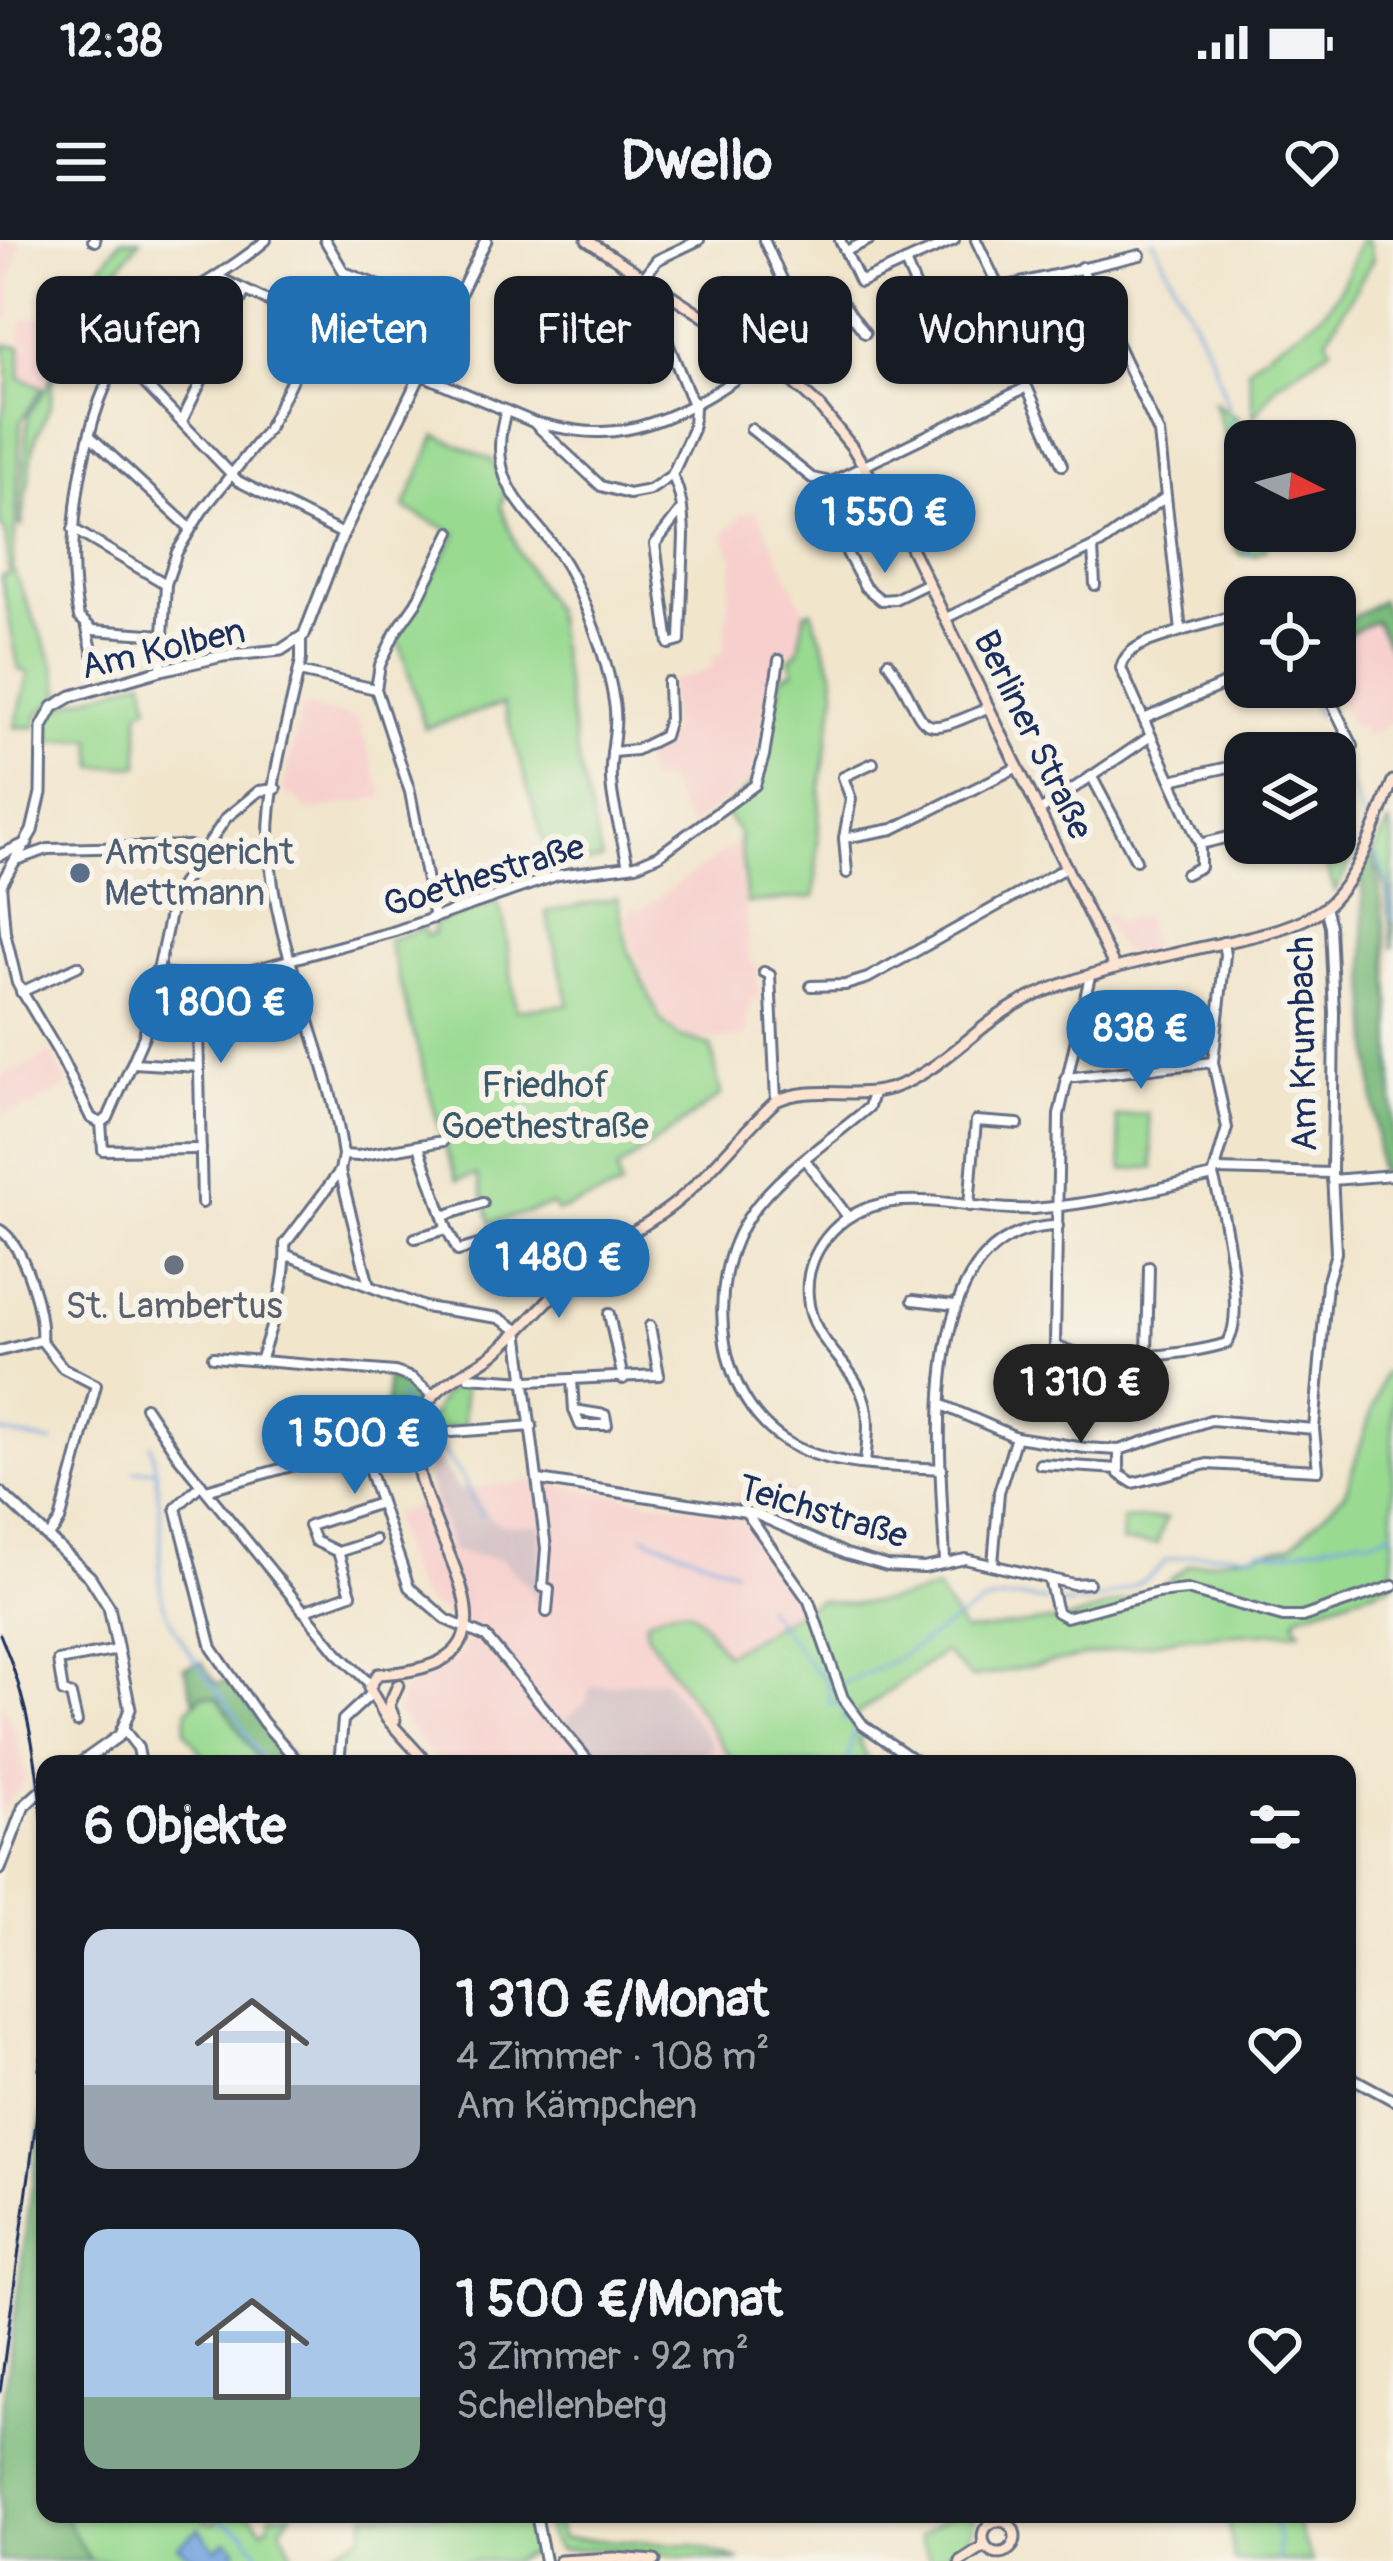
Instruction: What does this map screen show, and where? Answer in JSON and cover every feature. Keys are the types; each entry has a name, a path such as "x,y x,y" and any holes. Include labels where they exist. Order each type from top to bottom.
{"main road":[{"name":"Berliner Straße","path":"587,240 645,276"},
{"name":"Berliner Straße","path":"795,384 818,405 867,468 946,618 1115,968"},
{"path":"377,1691 448,1657 467,1628 468,1611 416,1458 415,1437 432,1395 492,1355 588,1262 677,1202 776,1101 804,1094 873,1093 920,1075 1009,1008 1115,968 1285,925 1325,907 1341,890 1378,825 1393,781"},
{"path":"377,1691 395,1681"},
{"path":"377,1691 387,1719 421,1755"},
{"path":"987,2523 985,2545 998,2553 1015,2541 1007,2523"},
{"path":"960,2561 985,2545"},
{"path":"1008,2550 1015,2561"},
{"path":"560,2561 655,2561"}],"street":[{"path":"221,276 266,240"},
{"path":"326,240 344,272 354,276"},
{"path":"467,276 486,240"},
{"path":"645,276 657,260 699,240"},
{"path":"764,240 781,276"},
{"path":"840,240 860,282 954,240"},
{"path":"846,251 868,240"},
{"path":"976,240 993,276"},
{"path":"1046,276 1140,255"},
{"path":"905,262 911,276"},
{"path":"1081,267 1156,424 1181,631"},
{"path":"182,421 245,291 267,302"},
{"path":"852,316 865,333"},
{"path":"533,422 610,490 641,493 672,475 692,435 694,407 674,358"},
{"path":"93,654 77,610 73,529 90,436 109,384"},
{"path":"146,384 238,481 343,534"},
{"path":"161,670 166,584 190,528 272,423 290,384"},
{"path":"368,1284 340,1171 343,1155 292,960 270,854 301,639 343,534 413,384"},
{"path":"442,384 533,422 608,432 635,428 694,407 726,384"},
{"path":"751,430 820,482 840,480 1027,387 1062,465"},
{"path":"506,411 498,457 513,497 548,537 580,594 614,700 610,773 628,866"},
{"path":"90,436 190,528"},
{"path":"672,475 682,508 680,640 669,644 655,544 682,508"},
{"path":"946,618 1093,548 1166,496"},
{"path":"73,529 166,584"},
{"path":"434,918 410,792 376,688 394,633 416,603 451,532"},
{"path":"1093,548 1095,585"},
{"path":"848,553 866,587 880,600 895,599 928,584"},
{"path":"1186,874 1200,867 1200,844 1121,668 1122,660 1134,648 1224,619"},
{"path":"87,628 163,635"},
{"name":"Am Kolben","path":"28,841 41,793 43,721 65,699 223,656 274,652 301,639"},
{"name":"Goethestraße","path":"156,971 197,983 434,918 558,875 645,862 755,785 764,756 778,660"},
{"path":"888,662 928,725 945,728 989,707"},
{"path":"299,672 376,688"},
{"path":"613,752 636,750 664,736 669,723 668,682"},
{"path":"1144,718 1224,684"},
{"path":"1040,811 1151,736"},
{"path":"847,873 844,838 851,799 843,777 873,763"},
{"path":"844,838 893,829 1018,767"},
{"path":"1172,780 1224,768"},
{"path":"1092,777 1136,860"},
{"path":"101,1123 108,1118 145,1031 172,899 200,851 231,813 259,791 276,789"},
{"path":"1200,844 1224,838"},
{"path":"0,855 28,841 48,849"},
{"path":"5,932 0,883 28,841"},
{"path":"19,859 48,849 190,846 200,851"},
{"path":"811,986 868,978 1067,867"},
{"name":"Am Krumbach","path":"1119,1469 1122,1480 1133,1483 1207,1464 1318,1470 1314,1430 1327,1284 1336,1253 1334,1013 1325,907"},
{"path":"0,919 20,992 92,1118 101,1123"},
{"path":"1090,976 1066,1078 1055,1158 1055,1346 1068,1352 1147,1354 1214,1348 1227,1343 1235,1332 1214,1173 1227,1128 1213,1062 1223,942"},
{"path":"20,992 78,966"},
{"path":"764,973 770,975 773,997 776,1101"},
{"path":"197,983 202,1203"},
{"path":"1066,1078 1213,1062"},
{"path":"133,1063 199,1067"},
{"path":"873,1093 869,1108 766,1193 732,1246 720,1302 724,1340 749,1402 770,1428 808,1452 866,1463 942,1469"},
{"path":"969,1206 976,1121 1018,1124"},
{"path":"101,1123 103,1150 201,1149"},
{"path":"343,1155 443,1141"},
{"path":"419,1146 458,1251 498,1239"},
{"path":"806,1161 848,1217"},
{"path":"260,1361 278,1307 287,1255 284,1246 340,1171"},
{"path":"866,1463 866,1403 853,1377 820,1337 808,1297 815,1253 848,1217 903,1200 1058,1207 1214,1173 1393,1175"},
{"path":"443,1216 483,1203"},
{"path":"1027,1209 1028,1227"},
{"path":"945,1563 944,1349 956,1306 985,1260 1028,1227 1058,1226"},
{"path":"415,1238 447,1229"},
{"path":"0,1230 19,1249 42,1324 41,1340 63,1368 96,1385 60,1521 48,1538"},
{"path":"287,1255 424,1306 509,1321 518,1330 539,1480 547,1612"},
{"path":"1147,1354 1149,1267"},
{"path":"913,1300 956,1306"},
{"path":"609,1314 623,1379"},
{"path":"469,1377 527,1382 658,1375 650,1326"},
{"path":"0,1351 41,1340"},
{"path":"213,1357 399,1373 432,1395"},
{"path":"572,1380 574,1410"},
{"path":"942,1405 1016,1437 1118,1450 1211,1420 1314,1430"},
{"path":"145,1407 162,1437 303,1611 377,1691 343,1720 340,1755"},
{"path":"452,1432 532,1426"},
{"path":"992,1564 999,1492 1016,1437"},
{"path":"292,1755 212,1648 176,1508 203,1487 387,1439"},
{"path":"361,1446 409,1588 447,1620 486,1637 584,1755"},
{"path":"1040,1464 1119,1469 1118,1450"},
{"name":"Teichstraße","path":"539,1480 745,1511 876,1564 912,1568 965,1559 1049,1579 1089,1583"},
{"path":"0,1492 98,1586 109,1607 130,1703 124,1730 91,1755"},
{"path":"375,1540 338,1552 315,1541 309,1526 380,1503"},
{"path":"745,1511 806,1596 840,1691 853,1711 863,1725 907,1755"},
{"path":"303,1611 351,1594 338,1552"},
{"path":"1049,1579 1057,1612 1066,1617 1156,1593 1187,1591 1216,1595 1283,1617 1302,1617 1393,1586"},
{"path":"76,1722 71,1695 63,1692 58,1661 118,1650"},
{"path":"124,1730 139,1755"},
{"path":"0,1869 24,1806 36,1795"},
{"path":"1356,2080 1393,2099"},
{"path":"538,2523 545,2561"}],"shaded area":[{"path":"21,240 10,288 10,317 4,320 0,315 0,241"},
{"path":"36,318 36,384 43,387 20,378 21,346 33,345 20,341 21,320"},
{"path":"757,511 804,609 796,652 778,650 754,777 690,828 664,779 649,784 641,753 670,736 671,681 711,669 714,654 723,656 733,560 724,535 743,513"},
{"path":"1375,620 1393,654 1393,722 1364,736 1359,725 1352,727 1342,708 1356,708 1356,630"},
{"path":"302,706 357,718 384,797 306,812 283,790"},
{"path":"738,842 750,961 756,964 758,990 764,1000 750,999 745,1038 693,1040 672,1027 658,1008 633,949 628,917 632,907 639,911"},
{"path":"1112,914 1117,922 1145,915 1152,952 1135,956 1120,951 1102,916"},
{"path":"51,1053 68,1086 0,1117 0,1078"},
{"path":"423,1449 437,1458 459,1490 470,1488 490,1519 502,1525 540,1525 537,1590 546,1603 545,1613 529,1586 501,1559 454,1552 428,1481"},
{"path":"752,1473 811,1501 801,1527 753,1507 732,1504"},
{"path":"534,1481 743,1516 807,1604 725,1654 692,1609 682,1606 647,1635 729,1755 433,1755 396,1711 404,1686 462,1655 467,1629 428,1604 413,1586 390,1516 459,1490"},
{"path":"663,1679 714,1746 703,1755 595,1755 566,1720 587,1701 590,1687"},
{"path":"0,1701 15,1731 26,1780 2,1809 0,1826"}],"green space":[{"path":"121,240 140,240 112,276 93,276"},
{"path":"1360,240 1368,240 1373,259 1327,338 1331,348 1278,383 1254,417 1248,369 1325,310"},
{"path":"4,345 21,346 20,378 43,387 21,421 13,570 54,664 61,697 39,713 35,727 15,727 29,673 19,670 1,576 9,574 5,530 0,527 0,429 9,379"},
{"path":"52,384 51,404 34,443 22,527 28,415"},
{"path":"1214,402 1239,420 1224,420 1224,432"},
{"path":"436,435 492,460 505,492 501,506 518,551 553,610 579,766 602,860 552,869 503,704 425,728 397,635 457,534 404,508"},
{"path":"1381,600 1393,624 1393,654 1375,621 1356,630 1356,616"},
{"path":"811,610 834,673 836,692 821,780 815,897 747,903 739,833 724,811 762,773 783,676 794,671 790,659 799,650 805,612"},
{"path":"144,679 149,705 139,711 139,766 95,767 92,739 45,742 47,719 57,707"},
{"path":"1389,824 1393,836 1393,949 1386,890 1373,853"},
{"path":"1373,853 1388,970 1393,1172 1379,1172 1378,1166 1361,870"},
{"path":"1325,864 1350,864 1335,891"},
{"name":"Friedhof Goethestraße","path":"617,898 628,949 661,1021 680,1037 711,1046 721,1095 617,1170 621,1188 557,1212 552,1205 491,1223 477,1175 457,1180 388,940 423,928 426,936 434,933 433,924 497,901 504,920 516,1010 569,1004 546,912"},
{"path":"1148,1113 1154,1167 1123,1170 1116,1117"},
{"path":"1393,1369 1393,1584 1300,1614 1295,1621 1301,1631 1183,1637 971,1678 944,1652 853,1717 866,1731 859,1740 866,1755 729,1755 647,1634 646,1621 685,1609 701,1620 725,1654 818,1600 878,1602 937,1589 964,1632 1075,1618 1156,1590 1189,1565 1291,1546 1345,1493 1384,1373"},
{"path":"387,1377 411,1388 415,1400 407,1431 387,1437"},
{"path":"464,1382 464,1426 439,1433 424,1431 442,1396"},
{"path":"1166,1518 1157,1544 1121,1542 1123,1520"},
{"path":"202,1662 216,1684 228,1680 288,1755 255,1755 218,1698 203,1695 194,1700 184,1668"},
{"path":"203,1695 218,1698 255,1755 202,1755 185,1730 188,1709"},
{"path":"36,2156 36,2523 68,2523 90,2561 0,2561 0,2422"},
{"path":"68,2523 257,2523 263,2529 269,2523 284,2523 281,2527 296,2561 90,2561"},
{"path":"364,2523 530,2523 536,2551 512,2561 313,2561 362,2535"},
{"path":"547,2523 558,2523 561,2538 692,2545 741,2561 604,2549 558,2550"},
{"path":"939,2523 974,2523 968,2538 956,2549 931,2561 919,2536"},
{"path":"1228,2523 1297,2523 1312,2561 1234,2561"}],"water":[{"path":"199,2528 216,2549 227,2540 236,2548 234,2560 197,2557 178,2546"}],"waterway":[{"path":"1153,240 1211,355 1228,406"},
{"path":"1230,414 1230,420"},
{"path":"1314,708 1318,716"},
{"path":"1356,800 1367,830"},
{"path":"1377,856 1389,887 1393,920"},
{"path":"399,1396 415,1414"},
{"path":"421,1422 463,1479 481,1516"},
{"path":"0,1432 53,1443"},
{"path":"151,1444 155,1465"},
{"path":"135,1471 156,1469 160,1582 168,1613 260,1755"},
{"path":"1061,1604 1119,1592 1148,1577 1166,1560 1210,1553 1282,1553 1361,1537 1371,1540 1393,1532"},
{"path":"643,1536 734,1570"},
{"path":"842,1683 897,1658 987,1602 1045,1601"},
{"path":"765,1606 816,1672 822,1672 833,1685"},
{"path":"829,1685 830,1704 839,1703 846,1711 842,1719 850,1719 855,1726 849,1755"},
{"path":"225,2523 244,2531 264,2561"},
{"path":"1273,2523 1279,2561"}],"railway":[{"path":"0,1634 19,1687 36,1768"},
{"path":"0,2392 36,2122"}],"place":[{"name":"Amtsgericht Mettmann","path":"80,873"},
{"name":"St. Lambertus","path":"174,1265"}]}
